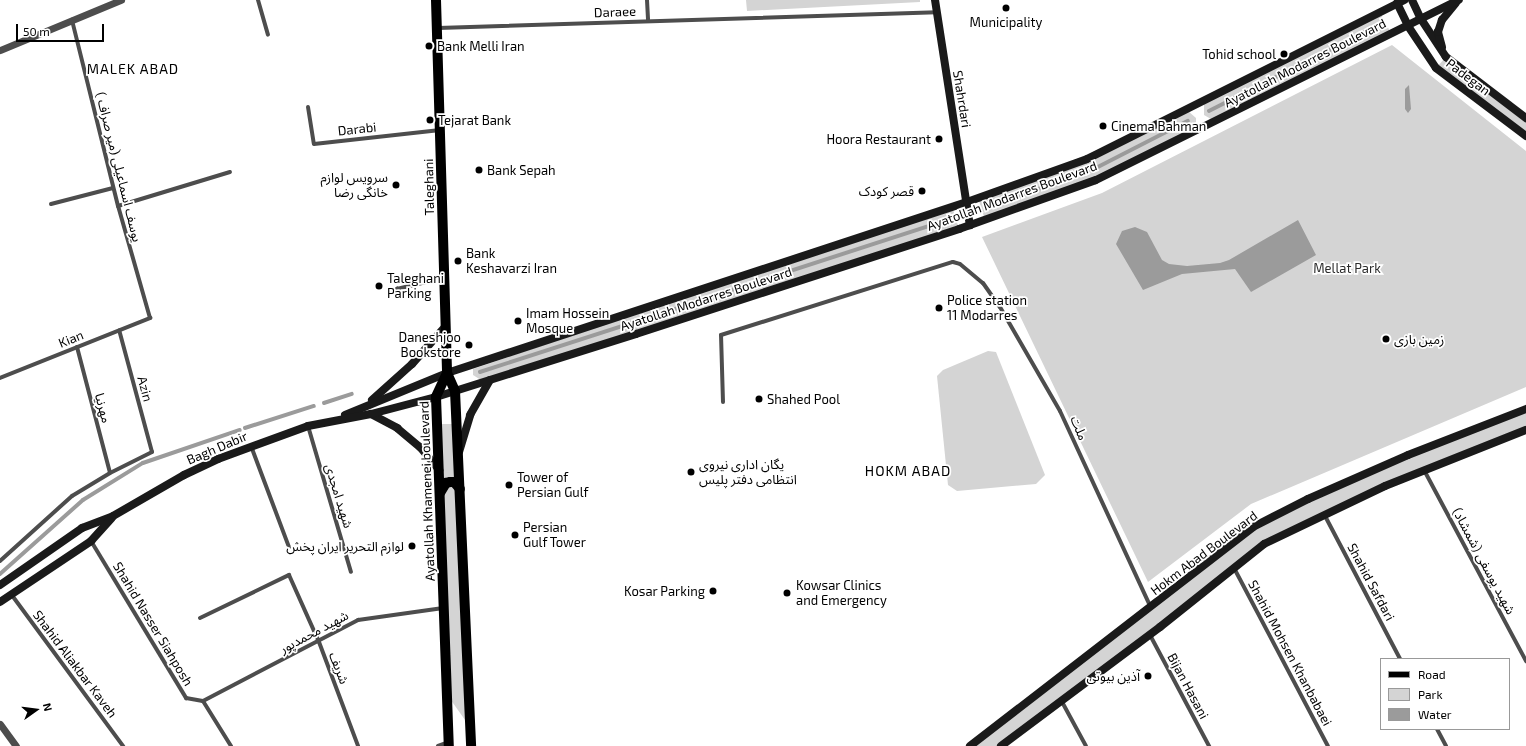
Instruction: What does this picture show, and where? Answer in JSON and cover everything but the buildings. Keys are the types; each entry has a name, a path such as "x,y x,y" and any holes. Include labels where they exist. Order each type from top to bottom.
{"main road":[{"name":"Taleghani","path":"436,0 446,373"},
{"name":"Shahrdari","path":"935,0 970,225"},
{"name":"Padegan","path":"1412,0 1420,19 1446,57 1526,118"},
{"name":"Ayatollah Modarres Boulevard","path":"338,418 371,414 456,391 970,225 1096,180 1459,0"},
{"path":"1446,57 1438,32 1442,20 1459,0"},
{"name":"Padegan","path":"1400,2 1408,26 1436,68 1526,136"},
{"name":"Ayatollah Modarres Boulevard","path":"338,418 369,403 446,373 967,202 1087,159 1400,2"},
{"path":"369,403 412,364 445,327"},
{"path":"446,373 456,391 471,746"},
{"name":"Ayatollah Khamenei boulevard","path":"446,373 436,397 449,744"},
{"path":"458,454 470,416 490,380"},
{"name":"Hokm Abad Boulevard","path":"970,746 1151,608 1242,535 1264,520 1408,455 1526,410"},
{"path":"371,414 397,428 420,447 438,470"},
{"name":"Bagh Dabir","path":"0,585 82,528 113,516 184,475 252,446 308,426 338,418"},
{"path":"1001,746 1150,635 1264,544 1324,514 1423,470 1526,430"},
{"path":"440,493 446,483 450,482 454,482 460,489"},
{"name":"Bagh Dabir","path":"0,602 92,541 113,516"}],"street":[{"path":"0,50 121,0"},
{"path":"258,0 268,35"},
{"path":"647,0 648,21"},
{"name":"Daraee","path":"437,28 937,12"},
{"name":"یوسف اسماعیلی (میر صراف )","path":"72,20 113,188 150,318"},
{"name":"Darabi","path":"308,107 314,144 440,130"},
{"path":"118,206 230,172"},
{"path":"51,204 113,188"},
{"name":"ملت","path":"723,402 721,335 953,262 968,268 983,283 1000,307 1060,411 1151,608"},
{"path":"393,293 397,289 444,278"},
{"name":"Kian","path":"0,378 150,318"},
{"name":"Azin","path":"110,473 152,452 119,330"},
{"name":"مهرنیا","path":"77,348 110,473"},
{"name":"شهید امجدی","path":"308,426 351,572"},
{"path":"252,446 289,547"},
{"name":"شهید یوسفی (شمشاد)","path":"1423,470 1526,661"},
{"path":"0,561 72,496 110,473"},
{"name":"Shahid Safdari","path":"1324,514 1399,658"},
{"name":"Shahid Nasser Siahposh","path":"92,541 186,698 203,701"},
{"name":"Shahid Mohsen Khanbabaei","path":"1234,568 1328,746"},
{"name":"شریف","path":"200,618 289,575 318,642 358,746"},
{"name":"Shahid Aliakbar Kaveh","path":"11,594 123,746"},
{"name":"شهید محمدپور","path":"203,701 358,620 444,608"},
{"name":"Bijan Hasani","path":"1150,635 1209,746"},
{"path":"1061,700 1086,746"},
{"path":"203,701 231,746"},
{"path":"0,724 16,746"},
{"path":"1438,730 1446,746"},
{"path":"438,746 449,744"}],"green space":[{"path":"746,0 920,0 920,2 747,11"},
{"path":"1379,11 1391,33 1211,119 1204,115 1204,102"},
{"name":"Mellat Park","path":"1392,45 1526,151 1526,387 1251,504 1148,582 982,237 1102,193"},
{"path":"1446,57 1526,118 1526,136 1436,68"},
{"path":"1188,111 1196,118 1196,127 1096,180 985,220 978,198 1025,181"},
{"path":"952,206 959,229 481,380 473,375 473,369"},
{"path":"988,351 996,352 1045,475 1036,484 957,491 948,485 937,376 943,370"},
{"path":"1526,409 1526,430 1423,470 1264,544 1001,746 970,746 1242,535 1308,499"},
{"path":"437,424 457,424 470,727 448,696 446,655 452,654 445,654"}],"water":[{"path":"1409,85 1411,109 1408,113 1405,109 1405,89"},
{"path":"1298,220 1316,255 1251,292 1235,269 1182,274 1143,290 1116,244 1122,231 1135,227 1147,232 1162,260 1169,264 1187,266 1220,263 1229,260"}],"waterway":[{"path":"1209,111 1379,25"},
{"path":"995,205 1096,168 1188,121"},
{"path":"698,301 944,221"},
{"path":"480,372 687,305"},
{"path":"324,403 352,394"},
{"path":"245,428 314,406"},
{"path":"0,574 83,500 143,463 240,430"}],"place":[{"name":"Municipality","path":"1006,8"},
{"name":"Bank Melli Iran","path":"429,46"},
{"name":"Tohid school","path":"1284,54"},
{"name":"Tejarat Bank","path":"430,120"},
{"name":"Cinema Bahman","path":"1103,126"},
{"name":"Hoora Restaurant","path":"939,139"},
{"name":"Bank Sepah","path":"479,170"},
{"name":"سرویس لوازم خانگی رضا","path":"396,185"},
{"name":"قصر کودک","path":"922,191"},
{"name":"Bank Keshavarzi Iran","path":"458,261"},
{"name":"Taleghani Parking","path":"379,286"},
{"name":"Police station 11 Modarres","path":"939,308"},
{"name":"Imam Hossein Mosque","path":"518,321"},
{"name":"زمین بازی","path":"1386,339"},
{"name":"Daneshjoo Bookstore","path":"469,345"},
{"name":"Shahed Pool","path":"759,399"},
{"name":"یگان اداری نیروی انتظامی دفتر پلیس","path":"691,472"},
{"name":"Tower of Persian Gulf","path":"509,485"},
{"name":"Persian Gulf Tower","path":"515,535"},
{"name":"لوازم التحریر ایران پخش","path":"412,546"},
{"name":"Kosar Parking","path":"713,591"},
{"name":"Kowsar Clinics and Emergency","path":"787,593"},
{"name":"آذین بیوتی","path":"1148,676"}],"district":[{"name":"MALEK ABAD","path":"133,69"},
{"name":"HOKM ABAD","path":"908,471"}]}
